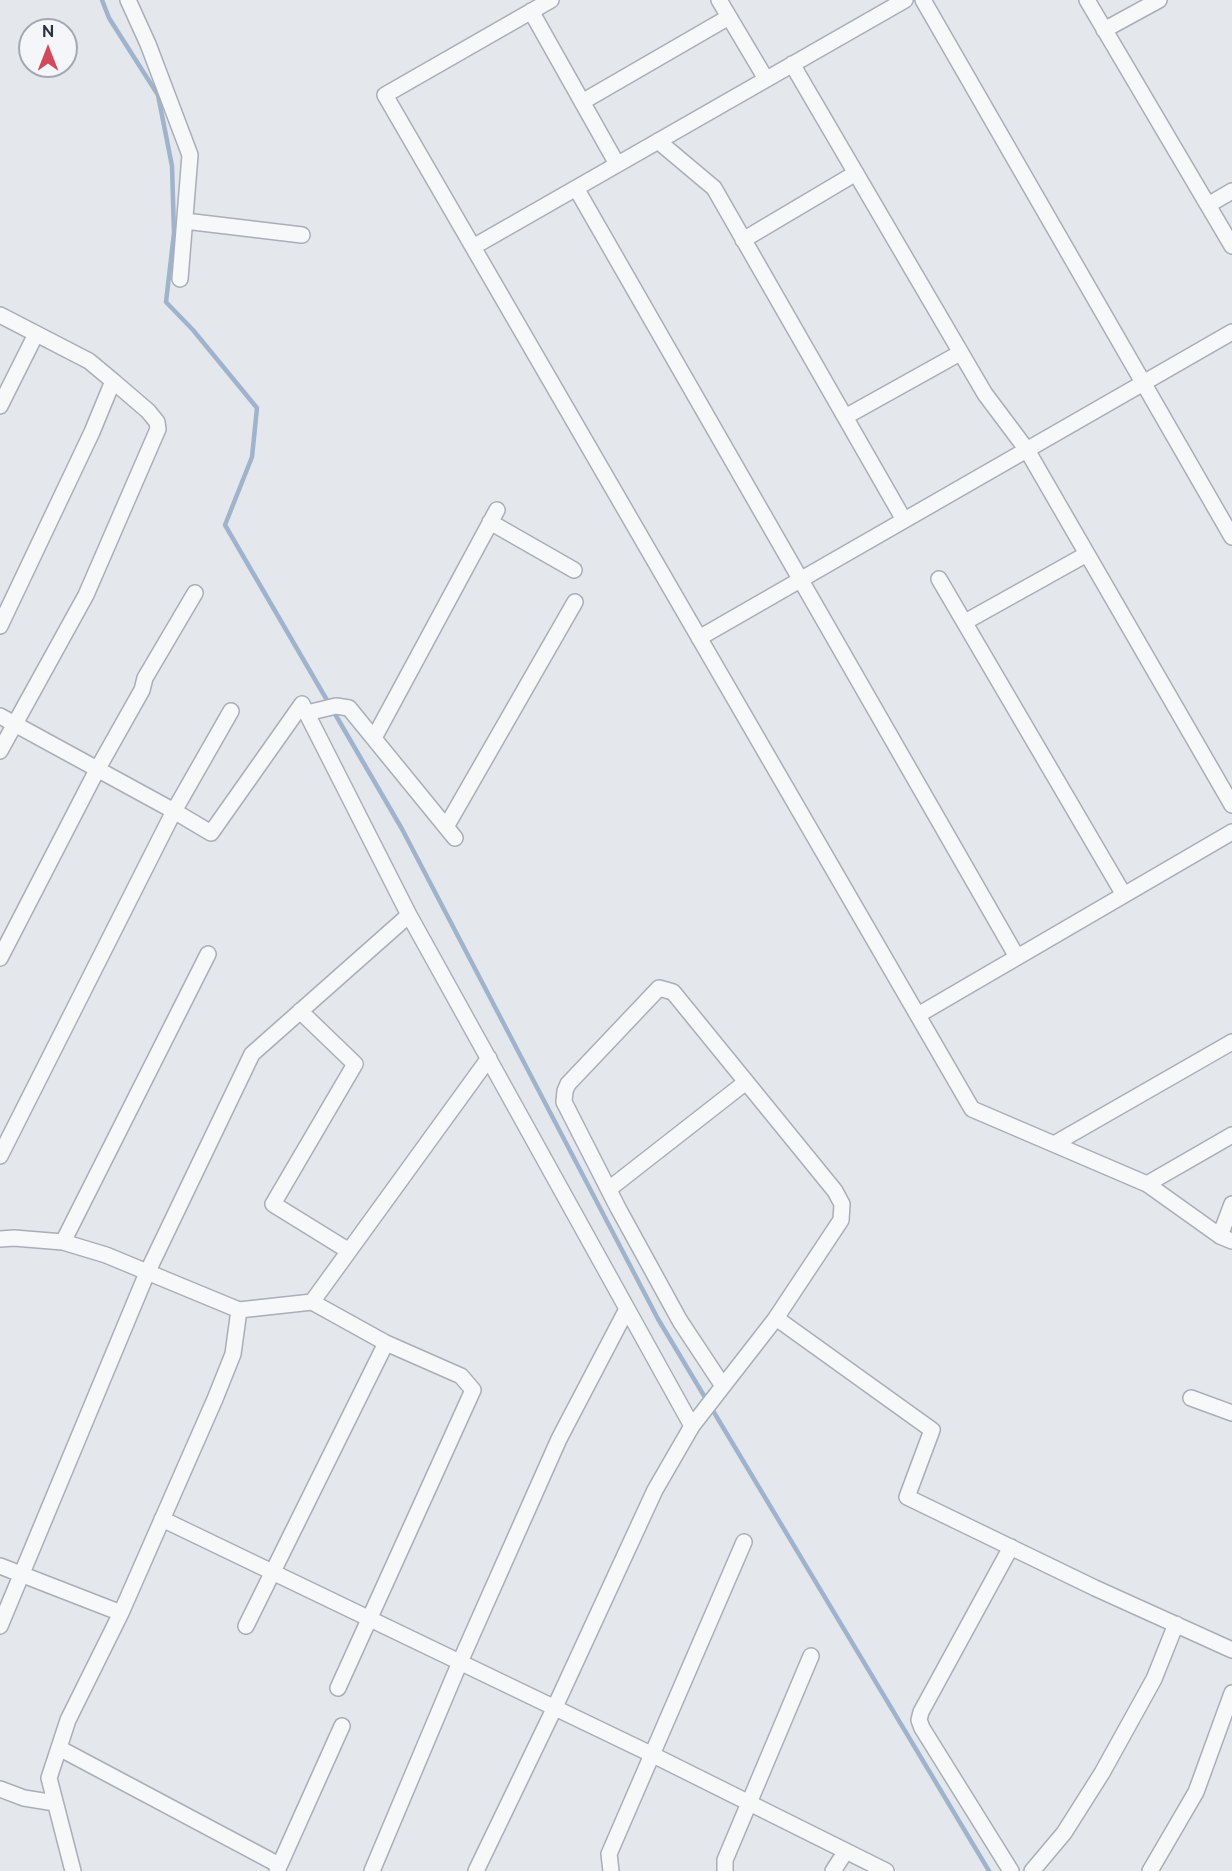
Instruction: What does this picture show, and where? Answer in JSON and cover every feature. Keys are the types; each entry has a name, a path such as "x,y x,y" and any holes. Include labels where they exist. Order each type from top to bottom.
{"street":[{"path":"128,0 148,44 190,154 180,279"},
{"path":"551,0 385,95 972,1109 1146,1184 1226,1239 1232,1204"},
{"path":"719,0 766,79"},
{"path":"473,247 905,0"},
{"path":"923,0 1232,537"},
{"path":"1087,0 1232,246"},
{"path":"1104,30 1159,0"},
{"path":"531,11 617,164"},
{"path":"582,102 729,17"},
{"path":"792,64 960,353 985,394 1027,450 1232,806"},
{"path":"658,141 714,189 904,520"},
{"path":"743,240 856,173"},
{"path":"576,188 1017,957"},
{"path":"1208,206 1232,191"},
{"path":"185,221 302,235"},
{"path":"0,315 89,361 148,411 157,422 158,429 86,595 0,752"},
{"path":"699,638 1232,332"},
{"path":"0,406 36,334"},
{"path":"845,417 960,353"},
{"path":"0,626 92,432 113,381"},
{"path":"374,738 494,516 574,570"},
{"path":"965,622 1087,554"},
{"path":"939,579 1124,896"},
{"path":"0,958 97,770 142,690 145,678 195,593"},
{"path":"307,713 336,706 349,708 450,832 575,602"},
{"path":"0,716 211,833 302,704 409,915 692,1426"},
{"path":"0,1156 174,811 231,711"},
{"path":"918,1015 1232,832"},
{"path":"0,1626 147,1273 252,1054 409,915"},
{"path":"63,1242 208,954"},
{"path":"476,1871 655,1490 692,1426 702,1413 720,1390 776,1318 841,1220 842,1204 835,1191 673,992 659,988 568,1084 564,1102 609,1190 720,1390"},
{"path":"300,1011 355,1064 273,1204 349,1251"},
{"path":"1054,1144 1232,1042"},
{"path":"312,1302 489,1058"},
{"path":"609,1190 746,1082"},
{"path":"1146,1184 1232,1135"},
{"path":"1,1243 63,1242 106,1255 239,1310 312,1302 386,1343 461,1376 473,1390 338,1688"},
{"path":"372,1871 460,1662 560,1439 627,1309"},
{"path":"73,1871 49,1778 68,1720 121,1613 233,1354 239,1310"},
{"path":"776,1318 932,1430 907,1497 1232,1650"},
{"path":"246,1626 386,1343"},
{"path":"1191,1398 1232,1413"},
{"path":"162,1519 653,1755 885,1871"},
{"path":"611,1871 609,1854 744,1542"},
{"path":"1011,1547 919,1719 922,1728 1011,1871"},
{"path":"0,1566 121,1613"},
{"path":"1032,1871 1064,1833 1102,1773 1155,1679 1176,1624"},
{"path":"726,1871 726,1860 811,1656"},
{"path":"1150,1871 1196,1792 1232,1693"},
{"path":"59,1748 278,1868 342,1726"},
{"path":"0,1789 24,1798 55,1803"},
{"path":"833,1871 846,1851"}],"waterway":[{"path":"102,0 109,18 158,95 172,166 174,233 166,302 193,330 257,408 252,457 225,525 402,829 658,1319 989,1871"}]}
